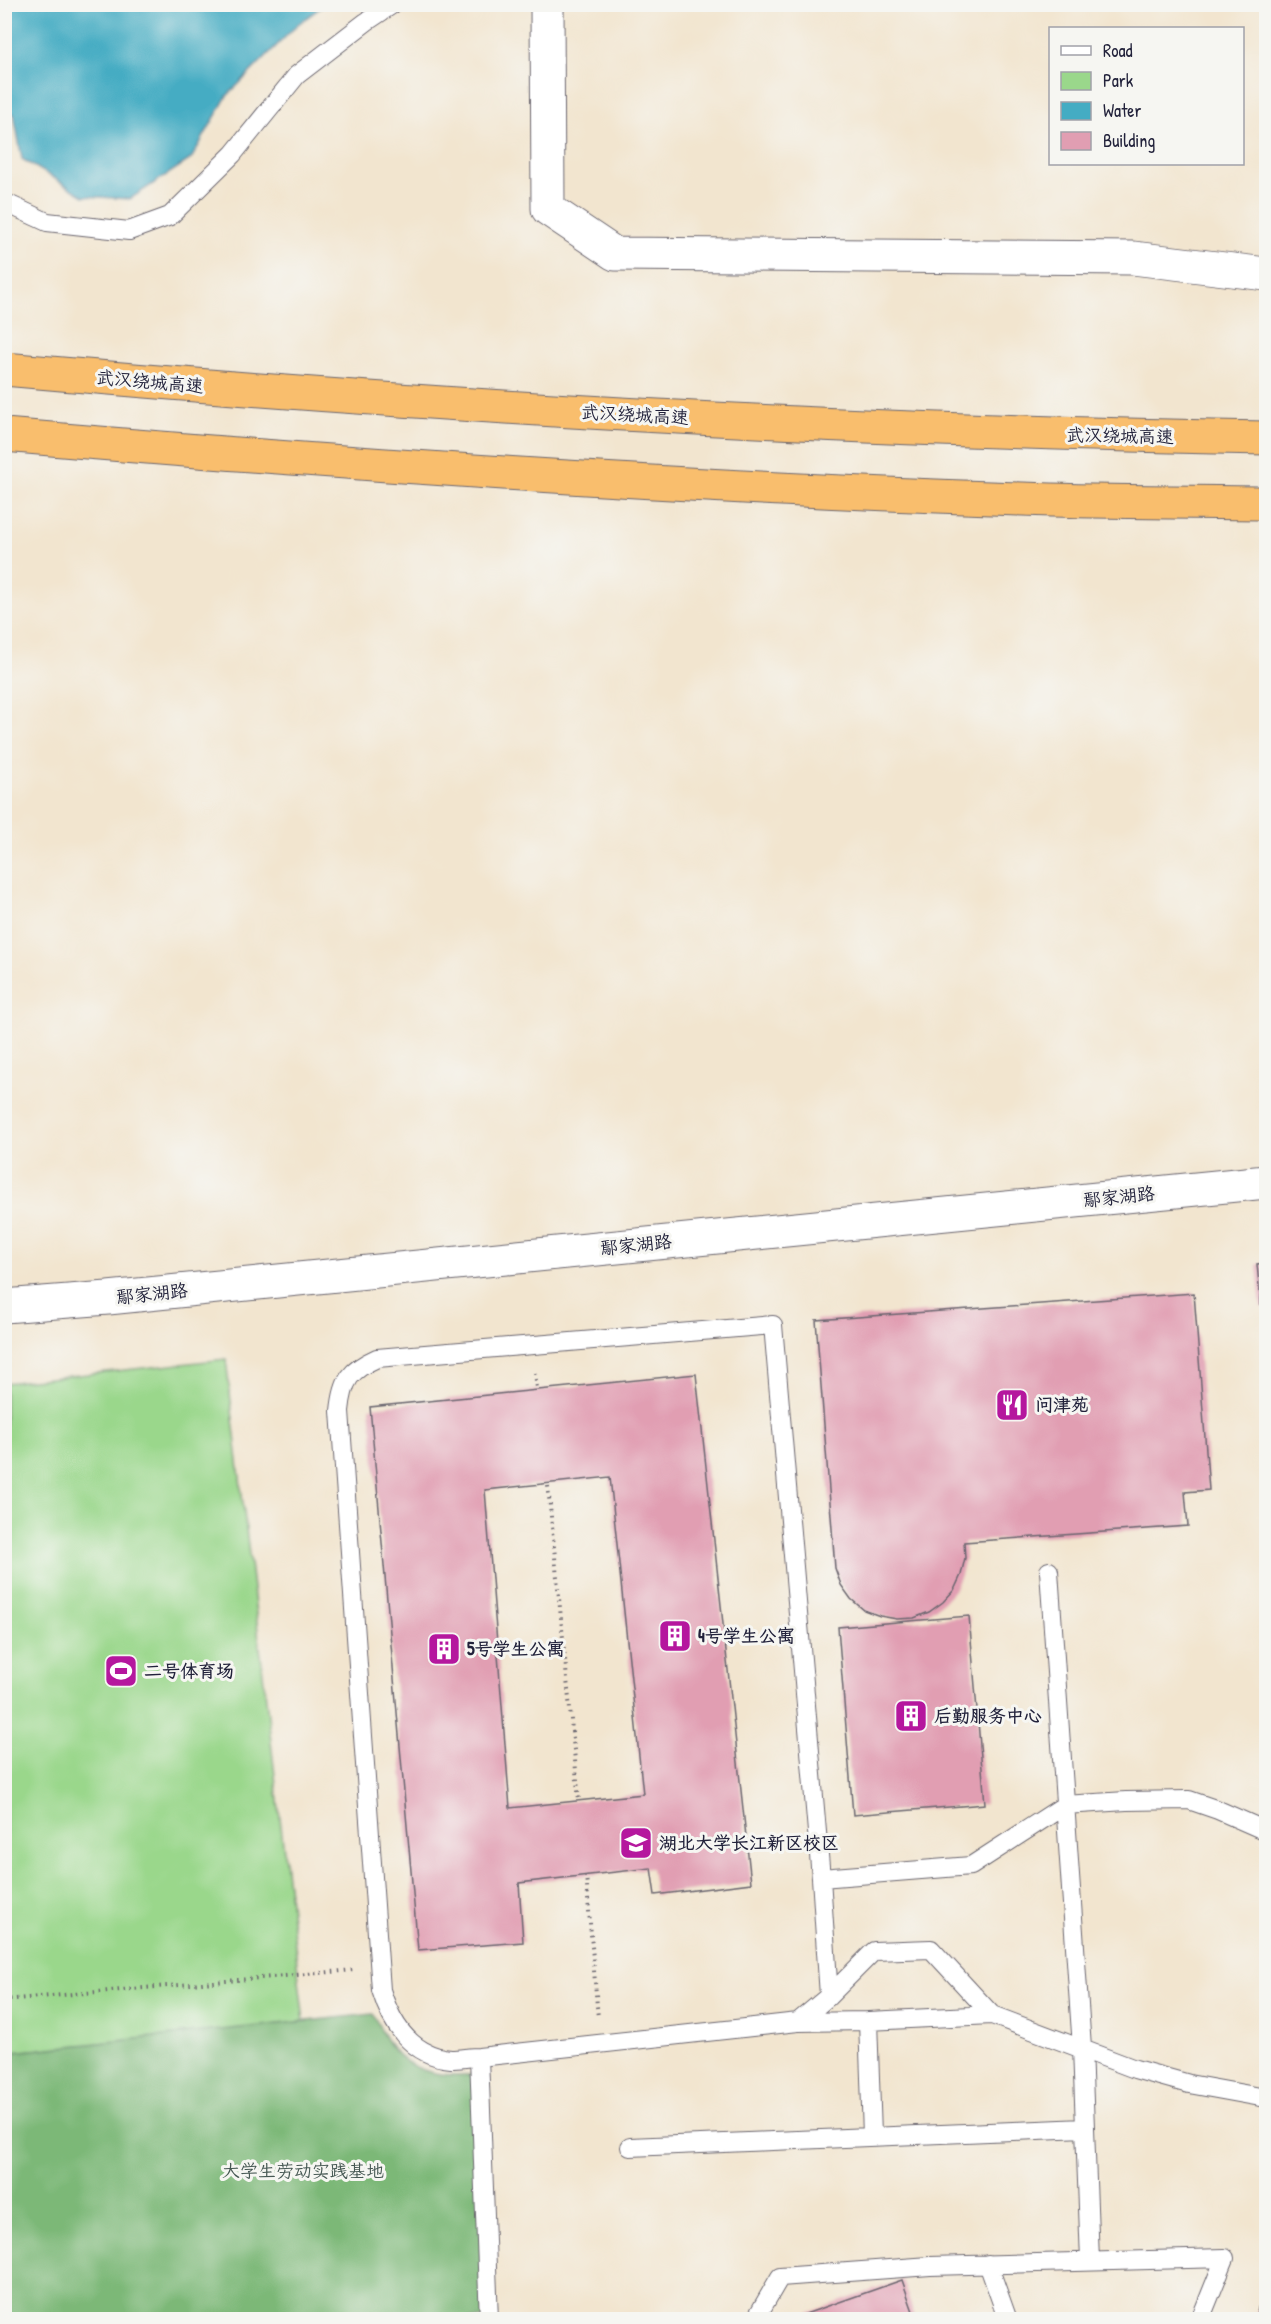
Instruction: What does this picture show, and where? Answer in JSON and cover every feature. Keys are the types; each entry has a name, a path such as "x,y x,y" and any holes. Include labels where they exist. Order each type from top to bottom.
{"highway":[{"name":"武汉绕城高速","path":"4,369 235,389 500,408 765,423 1054,435 1266,438"},
{"path":"4,435 219,453 774,488 1052,500 1266,503"}],"street":[{"path":"547,4 548,209 615,254 1133,258 1266,274"},
{"name":"鄢家湖路","path":"4,1306 132,1296 1266,1182"}],"lane":[{"path":"4,202 47,222 129,231 170,216 233,154 297,75 393,4"},
{"path":"830,1996 773,1325 377,1358 358,1367 347,1382 341,1397 340,1411 381,1990 388,2013 403,2036 424,2051 449,2059 798,2022 992,2015 1135,2068 1189,2084 1266,2098"},
{"path":"1049,1570 1082,2048 1090,2261"},
{"path":"821,1878 971,1866 1065,1805 1189,1800 1266,1831"},
{"path":"798,2022 830,1996 874,1951 931,1949 992,2015"},
{"path":"868,2021 872,2135"},
{"path":"479,2057 489,2319"},
{"path":"630,2147 872,2135 1084,2128"},
{"path":"755,2319 780,2277 930,2266 1225,2258 1200,2319"},
{"path":"988,2264 1008,2319"}],"path":[{"path":"548,1486 579,1801"},
{"path":"586,1875 601,2044"},
{"path":"4,2000 379,1968"}],"green space":[{"path":"226,1359 304,2022 5,2053 5,1383"},
{"name":"大学生劳动实践基地","path":"373,2014 389,2044 407,2062 429,2072 441,2074 479,2074 489,2319 5,2319 4,2053"}],"water":[{"path":"4,5 324,5 298,24 227,96 191,159 130,199 84,196 22,159 14,114 5,114"}],"building":[{"path":"1266,1263 1266,1307 1261,1307 1257,1264"},
{"name":"问津苑","path":"1194,1293 1209,1490 1185,1492 1188,1526 964,1542 965,1558 954,1590 929,1612 914,1618 897,1619 880,1616 864,1610 851,1599 841,1585 835,1568 816,1320"},
{"path":"696,1374 751,1883 655,1895 651,1868 519,1883 523,1942 418,1950 370,1407","holes":["610,1477 643,1794 510,1808 485,1490"]},
{"name":"后勤服务中心","path":"969,1616 985,1804 853,1815 838,1627"},
{"path":"902,2280 916,2320 791,2320 791,2319"},
{"path":"1266,2284 1266,2320 1254,2320"}],"place":[{"name":"问津苑","path":"1012,1405"},
{"name":"4号学生公寓","path":"675,1636"},
{"name":"5号学生公寓","path":"444,1649"},
{"name":"二号体育场","path":"121,1671"},
{"name":"后勤服务中心","path":"911,1716"},
{"name":"湖北大学长江新区校区","path":"636,1843"}]}
